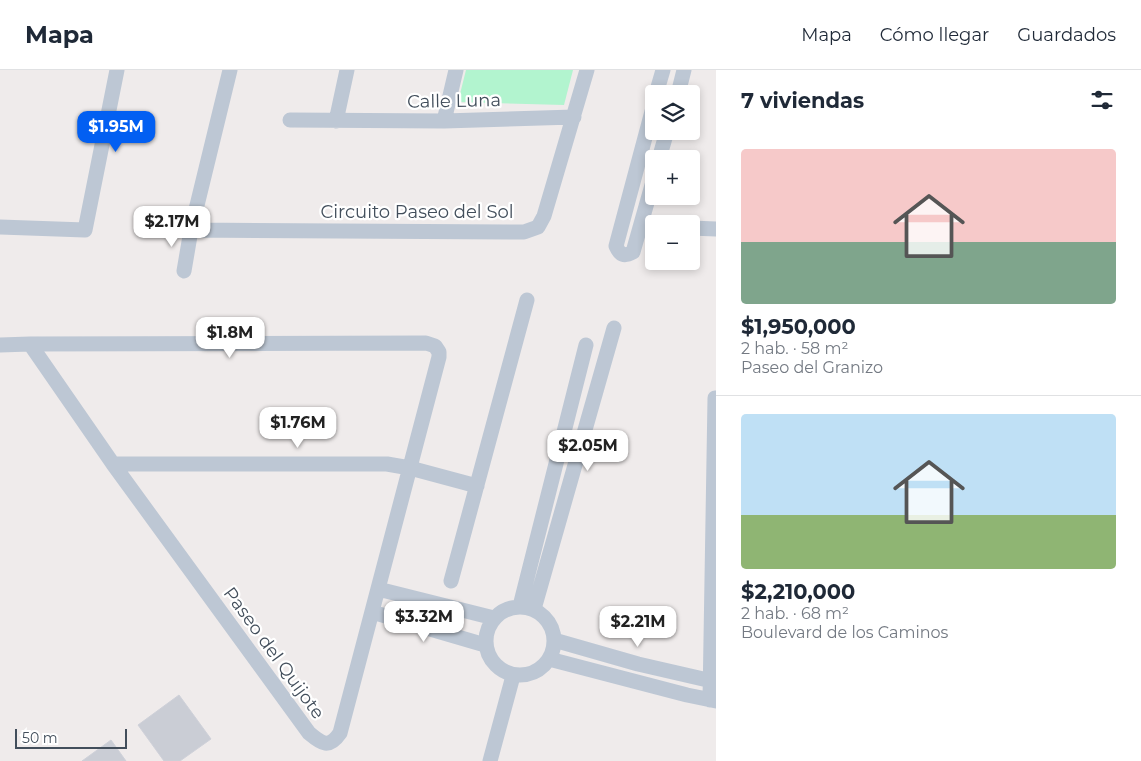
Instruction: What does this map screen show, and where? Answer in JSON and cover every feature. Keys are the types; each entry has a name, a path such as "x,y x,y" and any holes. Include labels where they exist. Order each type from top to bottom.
{"street":[{"path":"0,227 86,230 118,70"},
{"path":"184,271 190,230 230,70"},
{"path":"336,121 347,70"},
{"path":"444,121 456,70"},
{"name":"Circuito Paseo del Sol","path":"190,230 524,232 538,227 544,216 587,70"},
{"path":"659,85 663,70"},
{"path":"680,85 684,70"},
{"name":"Calle Luna","path":"290,120 444,121 574,116"},
{"path":"645,138 616,246 619,252 628,255 633,252 646,205"},
{"path":"700,228 716,229"},
{"path":"451,581 527,300"},
{"path":"527,608 614,328"},
{"name":"Paseo del Quijote","path":"426,343 435,346 439,352 439,357 340,733 336,739 328,743 320,742 309,733 113,464 30,344 426,343"},
{"path":"0,345 30,344"},
{"path":"527,608 586,346"},
{"path":"549,659 713,700 715,398"},
{"path":"113,464 387,464 410,468 477,486"},
{"path":"378,588 494,618"},
{"path":"440,632 447,606"},
{"path":"527,608 547,620 554,635 553,652 544,666 530,675 513,676 499,670 490,659 485,645 486,630 494,618 505,609 527,608"},
{"path":"372,612 485,645"},
{"path":"554,640 638,664 714,681"},
{"path":"490,761 513,676"}],"green space":[{"path":"466,70 573,70 564,105 458,102"}],"building":[{"path":"179,695 211,739 180,761 164,761 138,725"},
{"path":"111,740 126,761 82,761"}]}
